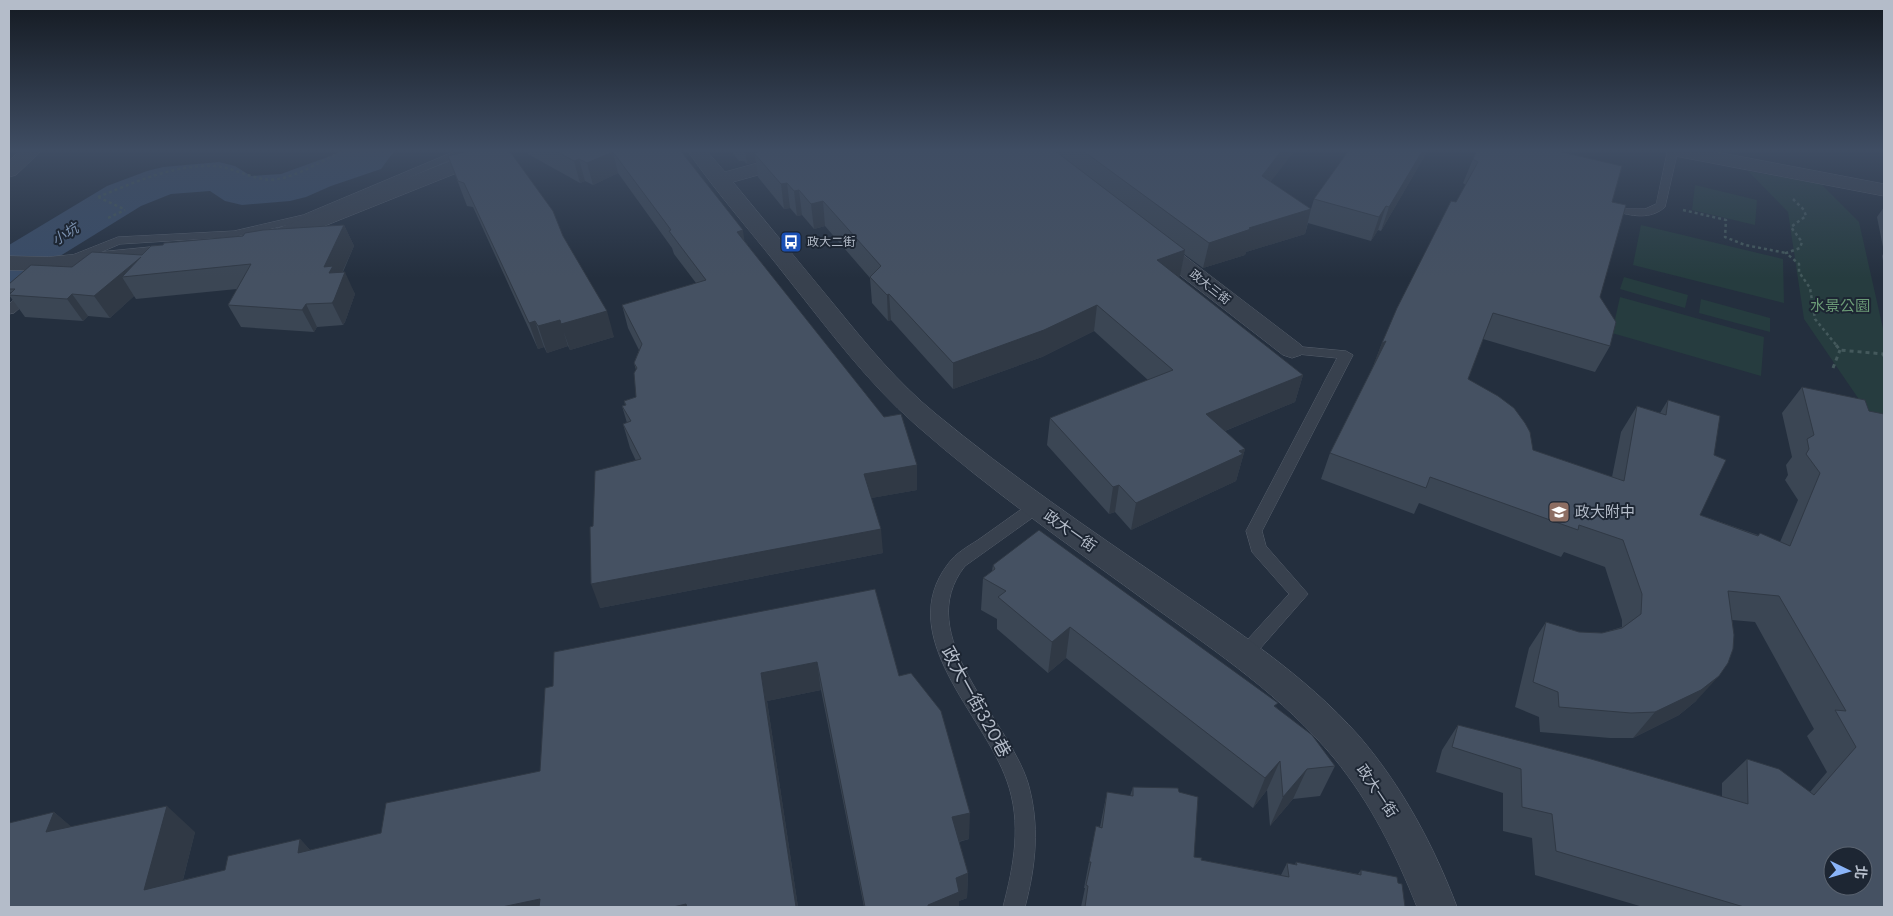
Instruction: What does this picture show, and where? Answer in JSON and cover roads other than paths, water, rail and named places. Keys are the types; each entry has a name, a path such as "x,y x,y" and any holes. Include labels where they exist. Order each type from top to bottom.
{"street":[{"path":"9,263 55,267 248,244 284,234 389,193"},
{"name":"政大一街","path":"729,193 882,379 925,419 1036,507 1244,654 1290,690 1318,716 1348,749 1372,780 1413,849 1437,907"},
{"name":"政大三街","path":"1135,229 1292,350"}],"lane":[{"path":"55,267 118,242 162,237 234,234 306,218 366,193"},
{"path":"1626,211 1647,213 1656,210 1663,193"},
{"path":"9,310 37,286"},
{"path":"1244,654 1299,594 1258,548 1254,532 1346,355 1292,350"},
{"name":"政大一街320巷","path":"1014,907 1022,880 1026,842 1024,803 1011,766 953,663 942,639 940,610 945,584 959,562 1036,507"}],"waterway":[{"name":"小坑","path":"9,269 34,250 132,193"}],"place":[{"name":"政大二街","path":"791,242"},
{"name":"政大附中","path":"1559,512"}],"park label":[{"name":"水景公園","path":"1840,306"}]}
